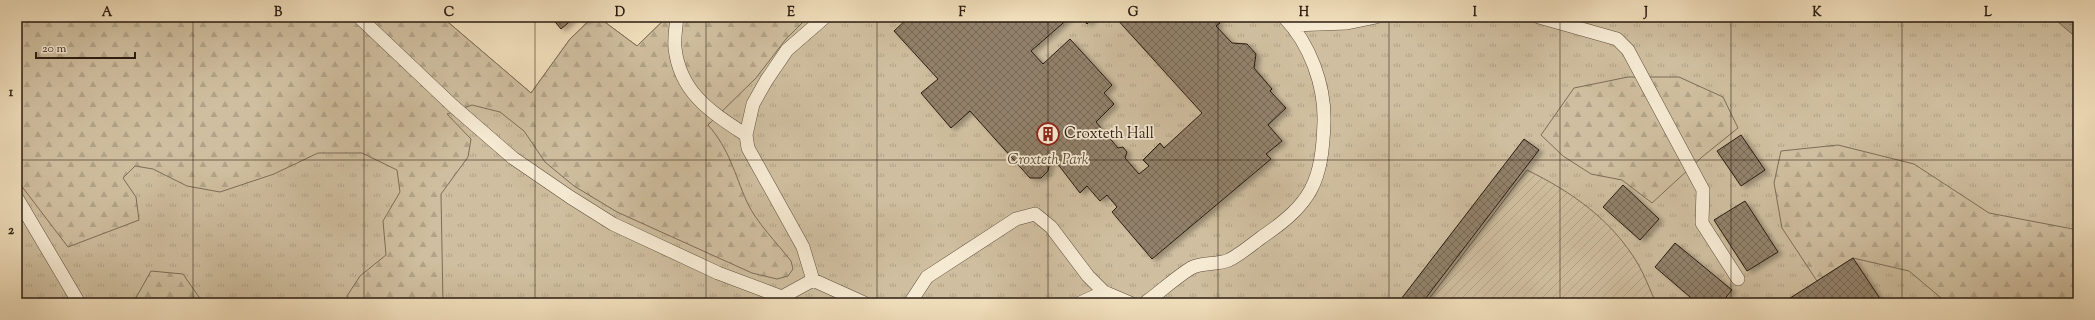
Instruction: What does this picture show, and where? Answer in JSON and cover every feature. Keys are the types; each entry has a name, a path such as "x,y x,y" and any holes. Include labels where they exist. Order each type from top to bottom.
{"lane":[{"path":"359,17 453,106 513,158 613,224 718,273 782,297 813,280"},
{"path":"677,17 675,47 683,78 706,108 746,135"},
{"path":"825,17 787,50 778,62 753,104 746,135 748,148 803,247 813,280 864,303"},
{"path":"1288,21 1347,23 1376,17"},
{"path":"1539,17 1617,39 1628,50 1703,190 1702,223 1738,279"},
{"path":"1145,303 1192,267 1228,260 1285,222 1310,194 1320,169 1324,112 1320,81 1307,51 1288,21"},
{"path":"17,198 80,303"},
{"path":"910,303 927,277 1016,219 1035,214 1051,228 1088,276 1104,292 1130,303"},
{"path":"1080,303 1104,292"}],"green space":[{"name":"Croxteth Park","path":"17,17 442,17 531,93 570,39 593,17 598,17 637,46 667,17 2078,17 2078,303 17,303"},
{"path":"17,17 442,17 531,93 570,39 593,17 598,17 637,46 667,17 808,17 786,39 756,78 708,125 727,153 751,210 761,225 791,261 793,269 788,276 777,279 752,273 617,212 574,186 545,162 524,131 500,112 472,105 447,114 471,139 468,157 441,194 443,303 348,303 347,296 360,276 386,255 383,221 400,192 397,170 362,153 318,153 274,174 220,192 187,186 153,169 135,166 123,178 136,197 139,220 68,247 17,180"},
{"path":"1628,77 1679,77 1723,97 1738,128 1702,157 1652,203 1622,180 1591,174 1563,156 1541,135 1574,88"},
{"path":"1838,145 1914,164 1989,213 2078,230 2078,303 1947,303 1909,271 1853,258 1817,281 1782,228 1774,183 1781,151"},
{"path":"1527,170 1575,198 1590,209 1616,234 1628,248 1638,264 1656,303 1426,303"},
{"path":"151,271 183,274 203,303 133,303"}],"water":[{"path":"2052,17 2078,17 2078,39"}],"building":[{"path":"551,17 575,17 561,29"},
{"path":"579,17 589,17 583,22"},
{"name":"Croxteth Hall","path":"909,17 1070,17 1031,51 1043,64 1070,39 1112,85 1104,93 1114,104 1096,122 1118,148 1123,147 1127,152 1125,158 1139,174 1149,166 1143,160 1160,143 1164,148 1202,113 1115,17 1215,17 1220,23 1216,26 1232,43 1247,44 1256,54 1254,68 1272,89 1270,91 1286,108 1268,125 1282,141 1266,154 1271,159 1152,259 1112,212 1117,207 1107,195 1100,201 1087,186 1080,193 1057,163 1050,162 1048,171 1041,178 1030,178 970,111 951,128 921,93 938,79 894,31"},
{"path":"1081,17 1094,17 1087,24"},
{"path":"1741,135 1765,170 1741,186 1717,151"},
{"path":"1524,139 1539,150 1422,303 1398,303"},
{"path":"1623,185 1659,219 1640,240 1603,207"},
{"path":"1745,201 1778,252 1747,271 1714,220"},
{"path":"1675,243 1732,290 1721,303 1697,303 1655,267"},
{"path":"1853,258 1883,303 1789,303 1787,300"}],"place":[{"name":"Croxteth Hall","path":"1048,134"}]}
